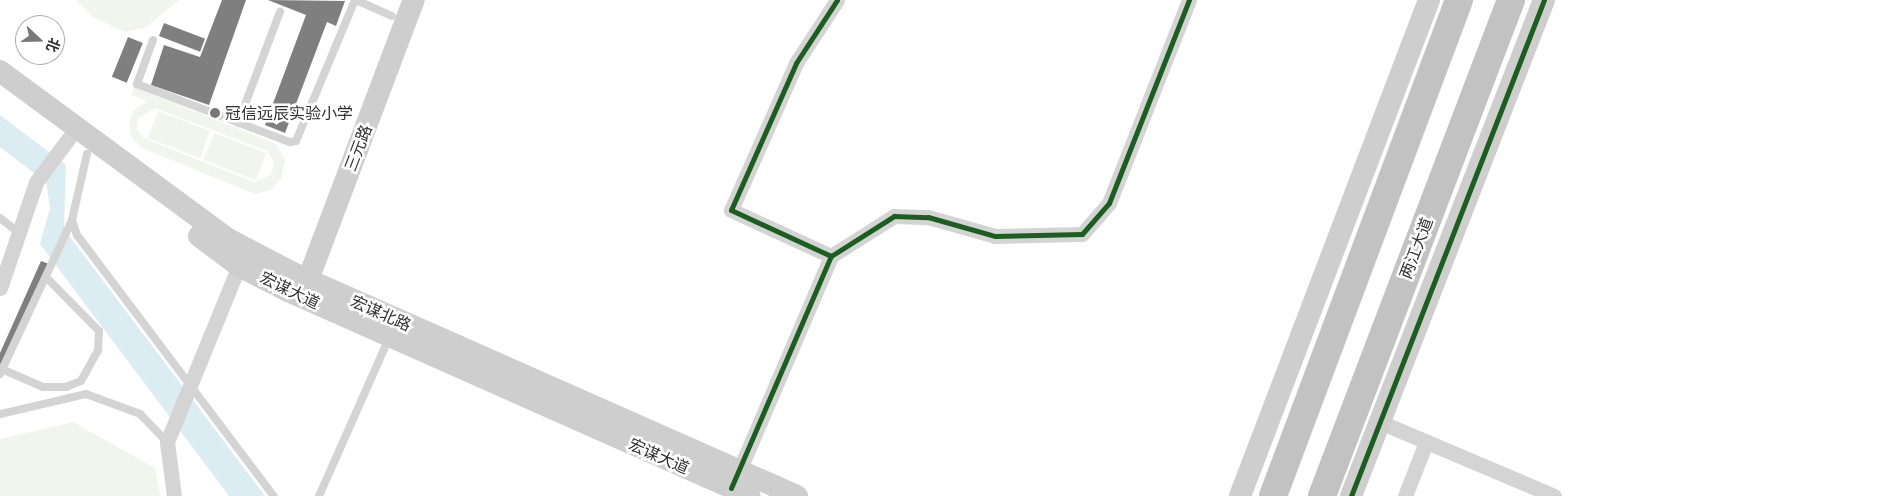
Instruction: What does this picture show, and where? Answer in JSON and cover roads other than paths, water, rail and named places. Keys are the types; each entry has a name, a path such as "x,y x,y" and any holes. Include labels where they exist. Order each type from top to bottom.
{"highway":[{"path":"1273,496 1459,0"},
{"name":"两江大道","path":"1322,496 1511,0"}],"main road":[{"name":"三元路","path":"298,286 414,0"},
{"path":"1240,496 1429,0"},
{"path":"1351,496 1544,0"},
{"name":"三元路","path":"298,286 395,8"},
{"name":"宏谋北路","path":"0,70 228,239 298,286 737,488 797,496"},
{"name":"宏谋大道","path":"0,87 64,144 87,154 239,266 298,286 390,336 737,488"}],"street":[{"path":"831,256 731,210 796,63 836,0"},
{"path":"737,488 831,256 894,216 928,217 995,236 1082,234 1109,204 1188,0"},
{"path":"0,288 21,235 36,182 64,144"},
{"path":"174,496 167,442 239,266"},
{"path":"1380,422 1554,496"},
{"path":"1405,496 1426,442"}],"lane":[{"path":"153,40 137,84 290,142 296,140 356,0 395,8"},
{"path":"238,123 280,12"},
{"path":"48,276 99,332 98,350 81,381 66,387 43,387 2,372 48,276 72,220 87,154"},
{"path":"0,218 21,235"},
{"path":"72,220 77,235 274,496"},
{"path":"319,496 390,336"},
{"path":"0,414 86,394 140,414 167,442"}],"place":[{"name":"冠信远辰实验小学","path":"215,113"}]}
